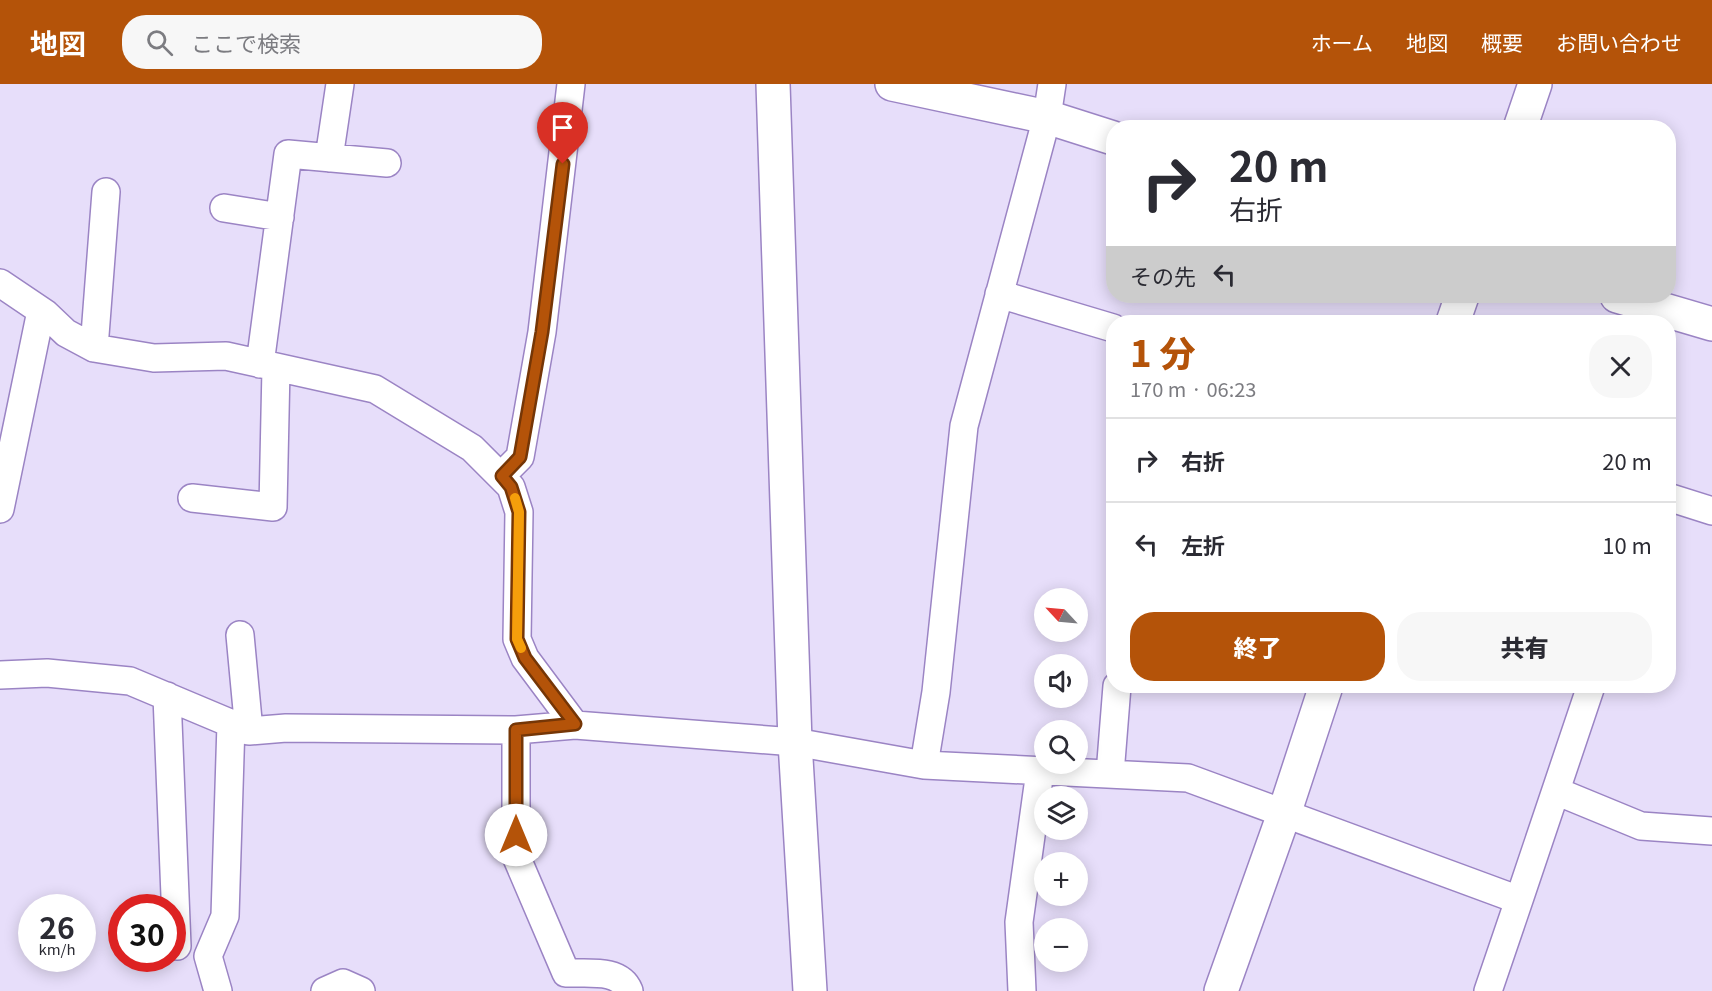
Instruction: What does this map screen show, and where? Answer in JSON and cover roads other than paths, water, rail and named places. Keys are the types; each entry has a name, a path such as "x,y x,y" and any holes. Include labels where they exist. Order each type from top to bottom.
{"street":[{"path":"329,158 340,84"},
{"path":"502,476 520,457 532,389 562,175 571,84"},
{"path":"773,84 795,742 810,991"},
{"path":"892,84 1047,117 1106,136"},
{"path":"924,765 936,692 964,426 1047,117 1052,84"},
{"path":"1523,120 1535,84"},
{"path":"192,498 273,507 268,366 280,217 288,154 387,163"},
{"path":"94,348 106,192"},
{"path":"224,208 280,217"},
{"path":"0,283 41,311 66,333 94,348 154,358 226,356 375,389 472,448 511,487 519,512 517,639 525,658 575,724"},
{"path":"999,294 1106,326"},
{"path":"1641,303 1712,324"},
{"path":"0,509 41,311"},
{"path":"1676,500 1712,511"},
{"path":"218,991 208,956 225,916 240,728 240,635"},
{"path":"0,675 47,673 130,681 240,728 516,730 575,724 795,742 924,765 1034,771"},
{"path":"1110,774 1116,693"},
{"path":"1221,991 1284,814 1324,693"},
{"path":"1488,991 1590,693"},
{"path":"167,696 175,894"},
{"path":"516,730 516,856 562,982 615,976 626,984 629,991"},
{"path":"1088,773 1188,778 1520,900"},
{"path":"1022,991 1019,922 1040,774"},
{"path":"1556,791 1641,826 1712,831"},
{"path":"325,991 343,983 361,991"}]}
